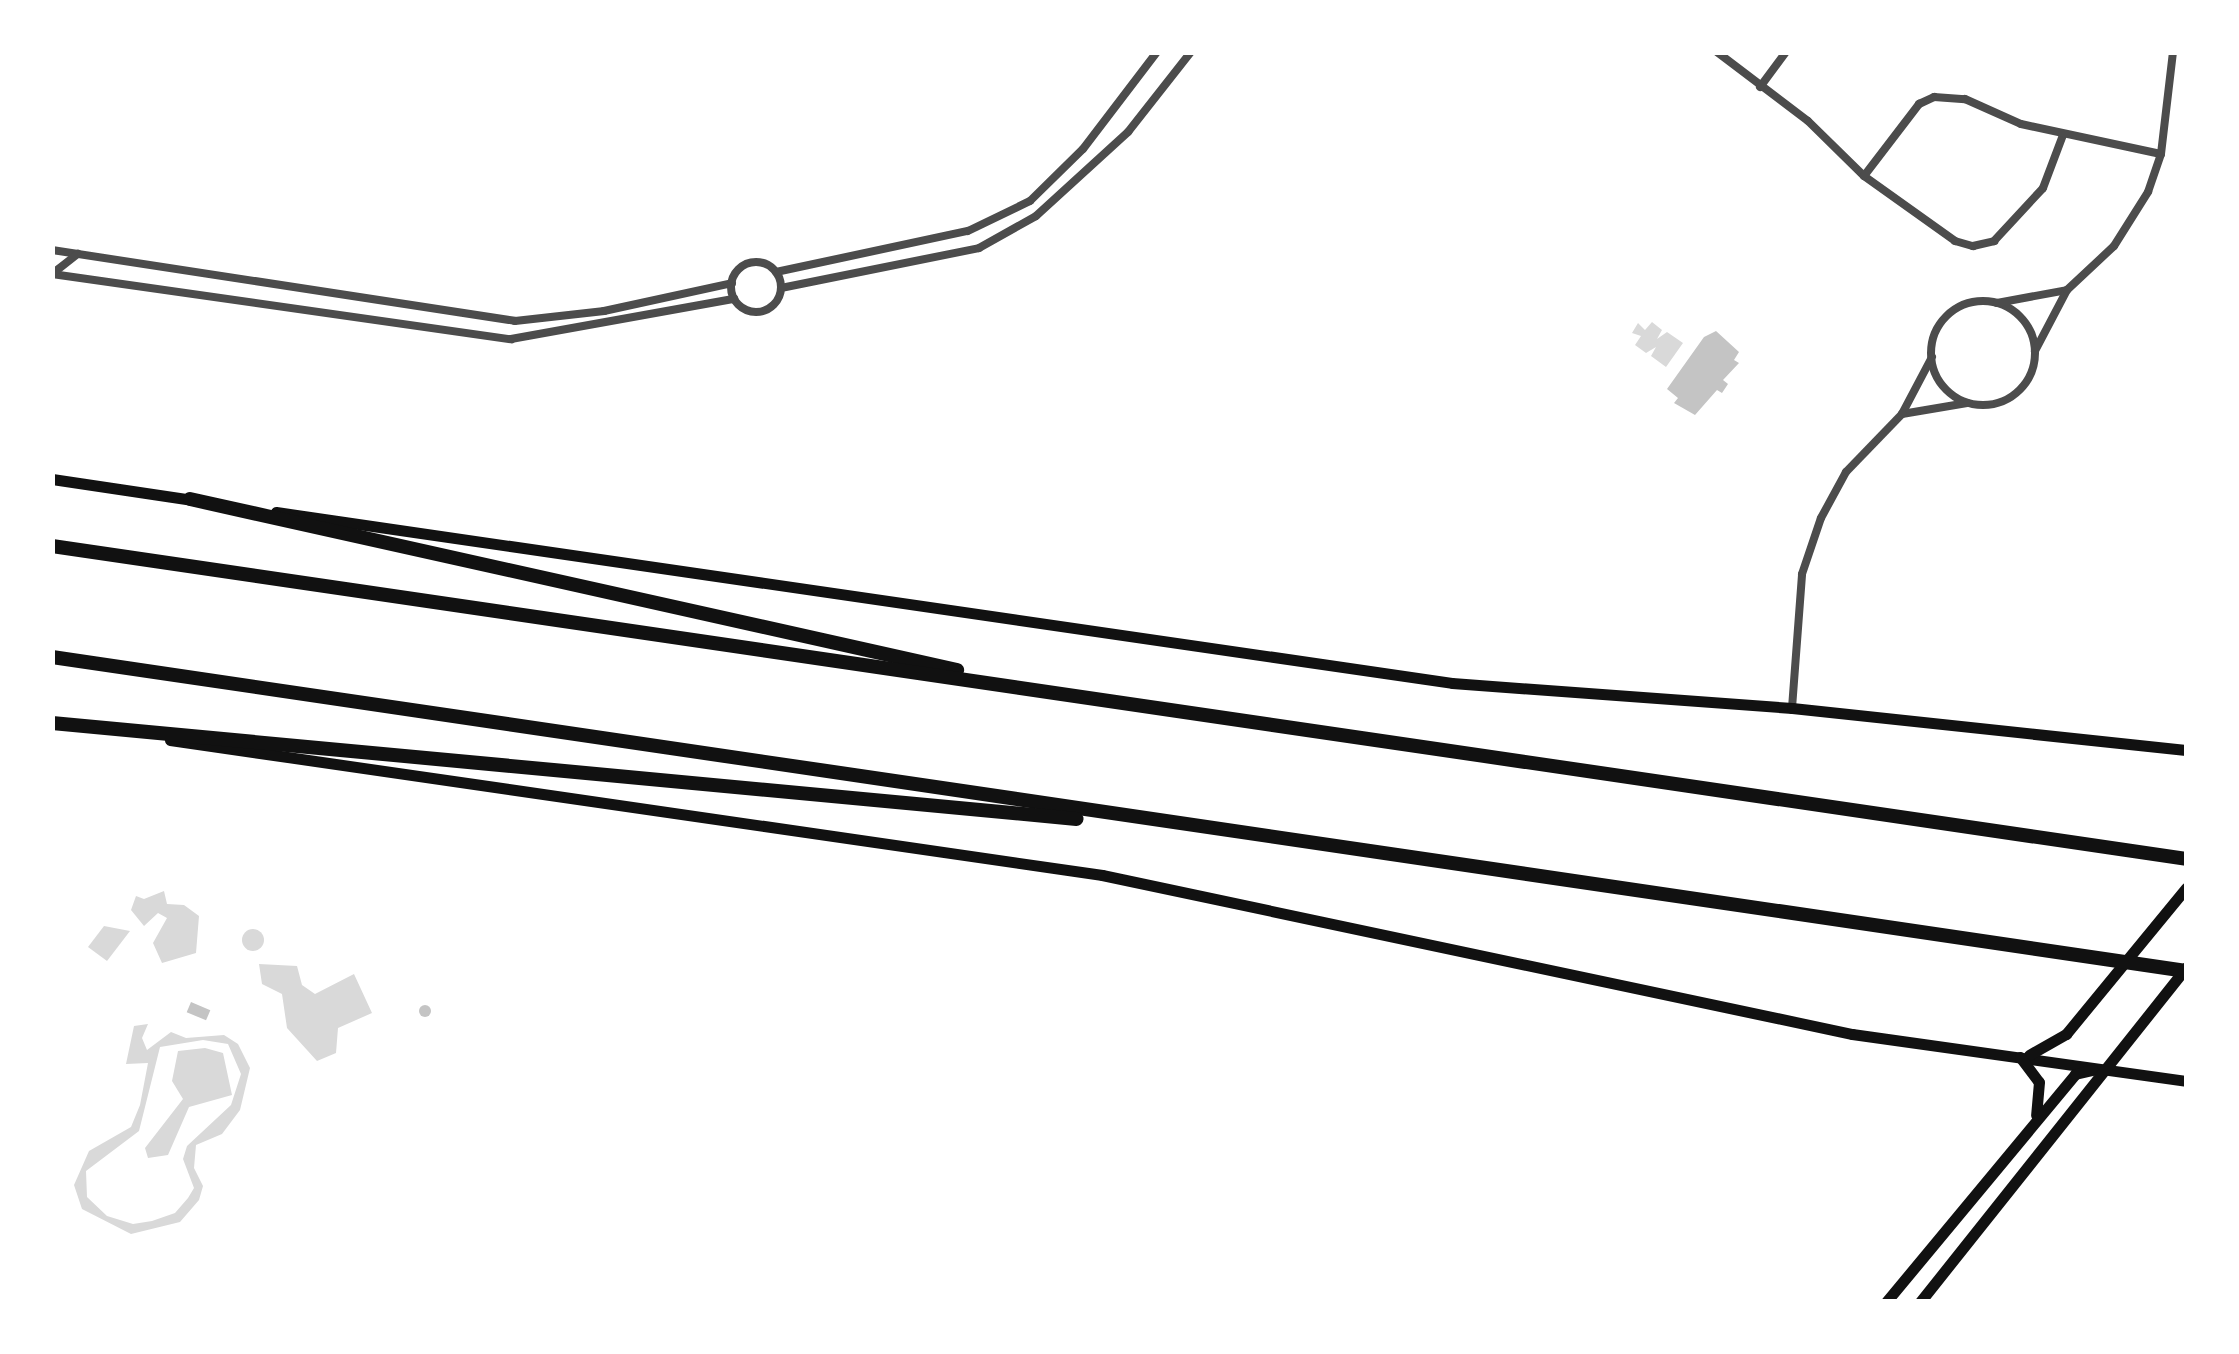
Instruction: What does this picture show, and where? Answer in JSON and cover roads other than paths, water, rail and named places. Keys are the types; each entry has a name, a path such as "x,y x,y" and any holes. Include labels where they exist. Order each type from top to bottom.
{"highway":[{"path":"190,499 1080,696"},
{"path":"52,546 2186,860"},
{"path":"52,658 1273,839 2186,969"},
{"path":"52,724 1273,839"}],"main road":[{"path":"52,479 1242,657 1452,683 1792,708 2186,750"},
{"path":"52,724 1102,875 1814,1027 2186,1081"},
{"path":"2020,1057 2066,1034 2186,888"},
{"path":"1920,1302 2096,1088 2102,1068 2186,969"},
{"path":"2020,1057 2040,1090 2032,1126"},
{"path":"1886,1302 2075,1074 2102,1068"}],"street":[{"path":"776,272 781,288 775,304 761,312 745,310 734,298 732,283 740,269 754,262 776,272 993,222 1030,201 1083,149 1156,52"},
{"path":"781,288 920,263 1000,236 1036,216 1128,132 1191,52"},
{"path":"1716,52 1808,122 1864,176 1955,241 1973,246 1994,241 2043,188 2064,135"},
{"path":"1760,87 1786,52"},
{"path":"1902,414 2012,396 2026,382 2035,351 2066,290 2114,246 2148,192 2161,154 2173,52"},
{"path":"1864,176 1919,104 1934,97 1964,99 2064,135 2161,154"},
{"path":"993,222 1000,236"},
{"path":"52,250 516,321 604,311 732,283"},
{"path":"52,274 78,254"},
{"path":"52,274 511,339 734,298"},
{"path":"1792,708 1802,574 1821,518 1846,472 1902,414 1932,357 1939,326 1950,314 1980,301 1996,303 2066,290"},
{"path":"1996,303 2024,320 2035,351"},
{"path":"1932,357 1943,386 1968,403"}]}
